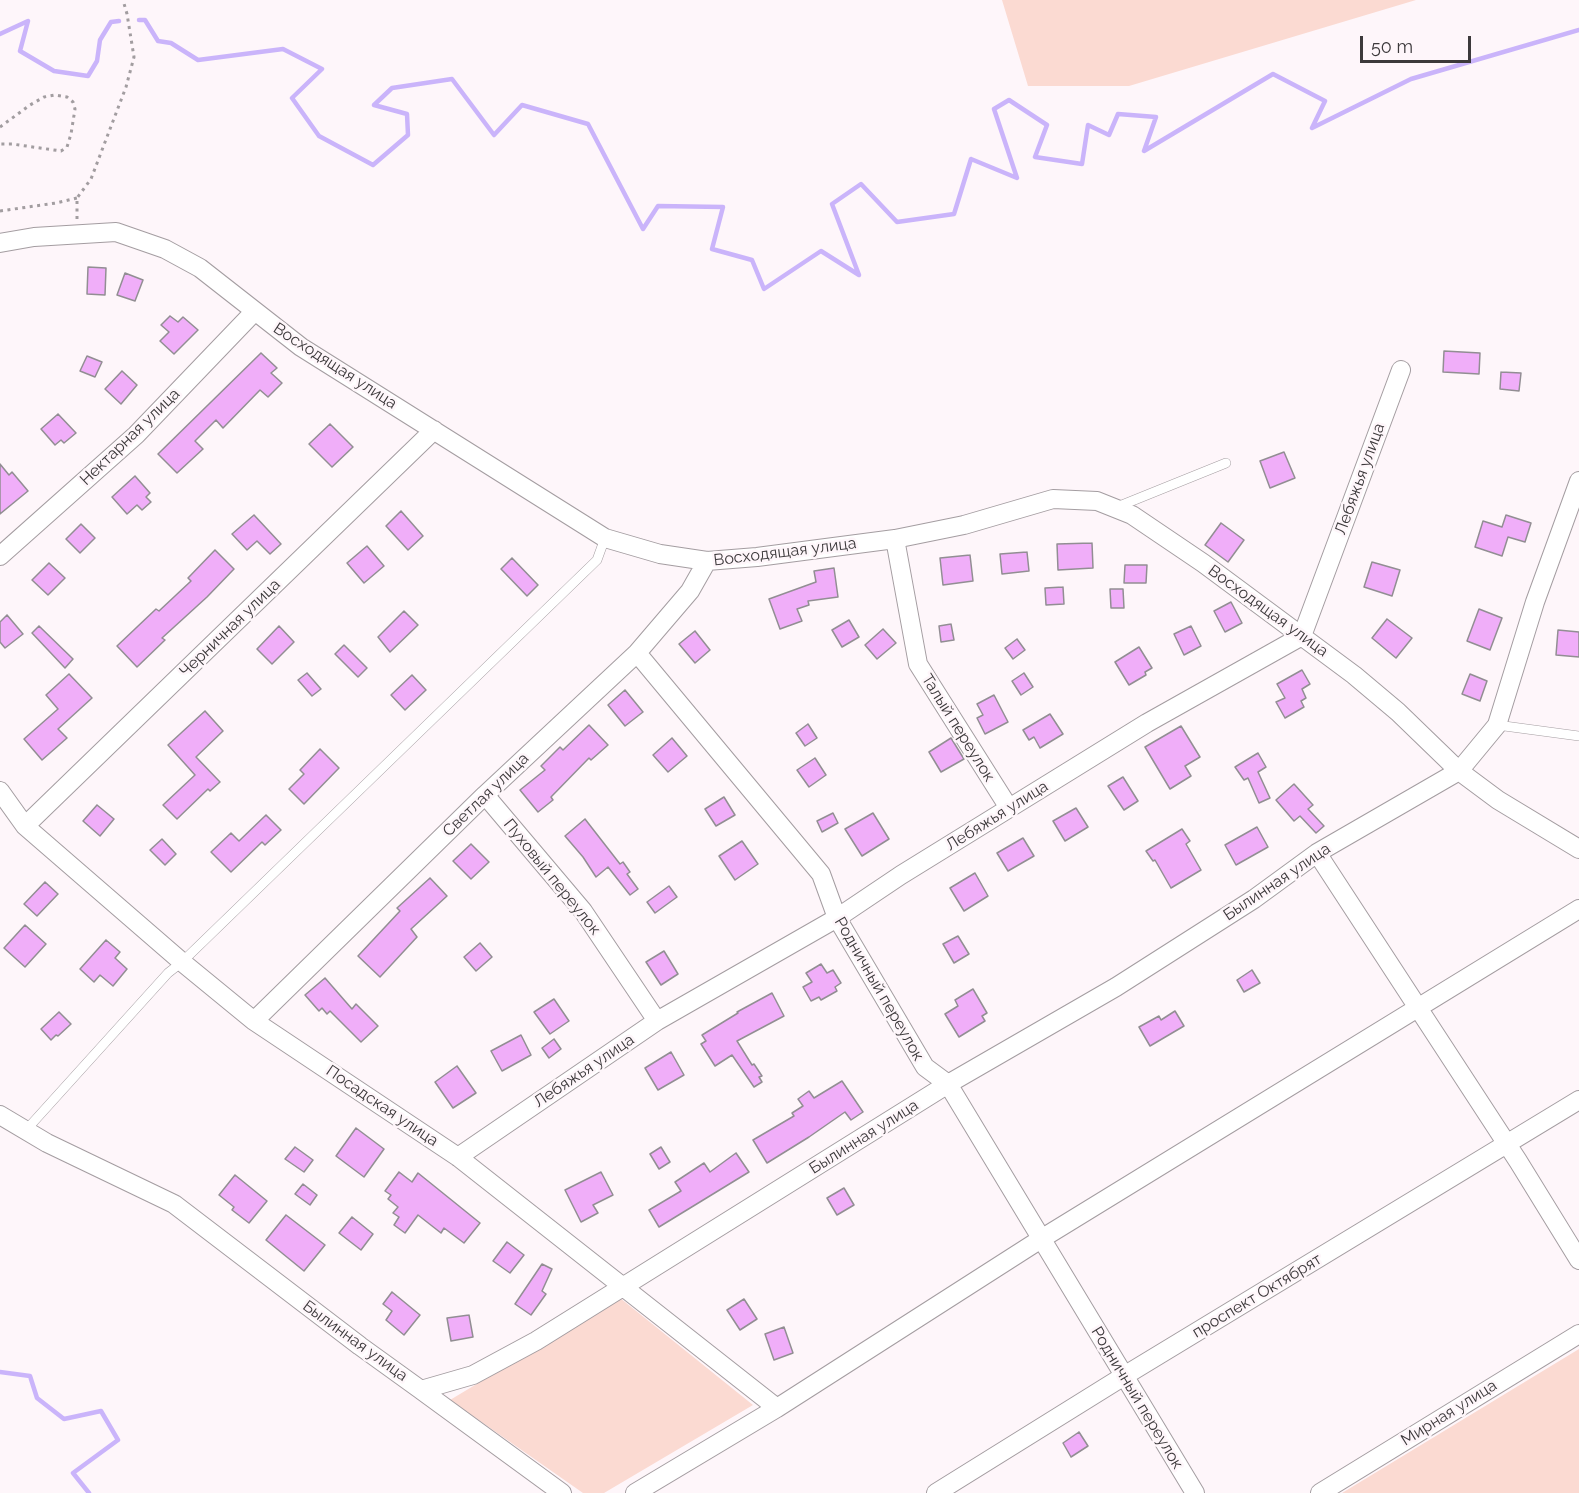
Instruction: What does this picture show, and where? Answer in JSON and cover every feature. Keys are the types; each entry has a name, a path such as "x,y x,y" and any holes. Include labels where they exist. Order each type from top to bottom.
{"street":[{"name":"Восходящая улица","path":"0,243 34,237 116,232 165,249 200,268 301,347 605,538 660,554 706,561 895,539 964,525 1053,499 1097,501 1132,515 1203,563 1354,675 1398,712 1458,771 1498,800 1579,849"},
{"name":"Нектарная улица","path":"0,556 136,435 254,312"},
{"name":"Лебяжья улица","path":"458,1157 657,1021 837,918 900,875 1147,723 1302,636 1401,370"},
{"name":"Черничная улица","path":"25,826 434,429"},
{"name":"Былинная улица","path":"0,1115 47,1143 174,1204 421,1390 473,1375 536,1341 948,1084 1116,987 1254,899 1317,853 1458,771 1497,725 1535,602 1579,481"},
{"name":"Талый переулок","path":"895,539 918,664 1009,808"},
{"name":"Светлая улица","path":"254,1021 485,795 637,653 690,591 706,561"},
{"name":"Родничный переулок","path":"637,653 821,874 837,918 924,1067 948,1084 1195,1493"},
{"name":"Посадская улица","path":"0,791 25,826 254,1021 458,1157 777,1408"},
{"name":"Пуховый переулок","path":"485,795 583,911 657,1021"},
{"path":"1317,853 1579,1260"},
{"path":"635,1493 777,1408 1041,1239 1579,909"},
{"name":"проспект Октябрят","path":"936,1493 1579,1100"},
{"name":"Мирная улица","path":"1320,1493 1579,1334"},
{"path":"421,1390 562,1493"}],"lane":[{"path":"1115,508 1226,463"},
{"path":"27,1130 168,973 183,962 597,560 605,538"},
{"path":"1497,725 1579,736"}],"path":[{"path":"77,234 77,198 91,178 126,87 134,57 123,0"},
{"path":"0,127 44,97 55,95 73,102 75,109 71,134 67,147 61,151 0,144"},
{"path":"0,211 77,198"}],"shaded area":[{"path":"1002,0 1416,0 1129,86 1028,86"},
{"path":"620,1298 753,1405 604,1493 583,1493 450,1400"},
{"path":"1579,1349 1579,1493 1342,1493"}],"building":[{"path":"88,267 106,268 105,295 87,294"},
{"path":"125,273 143,280 135,301 117,295"},
{"path":"170,316 178,322 183,317 198,330 174,354 160,341 169,332 161,325"},
{"path":"1444,351 1480,353 1479,374 1443,372"},
{"path":"261,353 277,368 271,373 282,383 268,397 260,390 223,428 216,420 195,441 203,449 177,473 158,454"},
{"path":"87,356 102,362 95,377 80,371"},
{"path":"122,371 137,385 121,404 105,389"},
{"path":"1501,372 1521,373 1519,391 1500,389"},
{"path":"58,414 76,433 64,443 61,440 55,445 41,429"},
{"path":"330,424 353,447 332,467 309,444"},
{"path":"1284,452 1295,478 1270,488 1260,461"},
{"path":"0,464 9,475 12,472 28,491 0,514"},
{"path":"135,476 150,493 146,497 151,502 142,510 137,505 127,514 112,497"},
{"path":"401,511 423,536 408,550 386,526"},
{"path":"254,515 281,544 270,554 257,541 247,550 232,534"},
{"path":"1506,515 1531,523 1525,542 1508,537 1502,556 1475,547 1483,521 1502,527"},
{"path":"1221,523 1244,540 1228,562 1205,545"},
{"path":"81,524 95,538 80,553 66,539"},
{"path":"1092,543 1093,568 1058,570 1057,544"},
{"path":"367,546 384,566 364,583 347,563"},
{"path":"215,550 234,569 162,638 165,640 137,667 117,646 156,609 159,611 191,581 188,578"},
{"path":"1027,552 1029,571 1002,574 1000,554"},
{"path":"970,555 973,581 943,585 940,558"},
{"path":"512,558 538,585 527,596 501,569"},
{"path":"1372,562 1400,570 1392,596 1364,587"},
{"path":"49,563 65,578 48,595 32,580"},
{"path":"1125,565 1147,565 1146,583 1124,583"},
{"path":"834,568 838,597 808,601 809,605 797,609 802,621 780,629 769,599 816,582 814,571"},
{"path":"1063,587 1064,604 1046,605 1045,588"},
{"path":"1110,589 1123,589 1124,608 1111,608"},
{"path":"1231,602 1242,623 1225,632 1214,611"},
{"path":"1479,609 1502,618 1490,650 1467,641"},
{"path":"404,611 418,625 390,652 378,637"},
{"path":"7,615 23,634 5,648 0,642 0,622"},
{"path":"1387,619 1412,638 1396,658 1372,638"},
{"path":"849,620 859,637 842,647 832,630"},
{"path":"951,624 954,640 941,642 939,626"},
{"path":"39,626 73,659 65,668 32,633"},
{"path":"279,626 294,642 272,664 257,649"},
{"path":"1191,626 1201,646 1184,655 1174,634"},
{"path":"883,629 896,643 877,659 865,645"},
{"path":"1558,630 1579,632 1579,657 1556,655"},
{"path":"695,631 710,650 695,663 679,644"},
{"path":"1017,639 1025,650 1013,659 1005,648"},
{"path":"344,645 367,668 358,677 335,654"},
{"path":"1139,647 1152,668 1145,672 1146,675 1129,685 1115,662"},
{"path":"1302,670 1310,684 1302,689 1306,698 1301,701 1304,707 1285,718 1276,702 1285,698 1277,684"},
{"path":"307,673 321,689 312,696 298,680"},
{"path":"1024,673 1033,687 1021,695 1012,681"},
{"path":"69,674 92,698 58,729 67,738 42,760 24,739 58,709 46,695"},
{"path":"1470,674 1487,681 1480,701 1462,694"},
{"path":"412,675 426,690 405,710 391,695"},
{"path":"625,690 643,712 625,726 608,705"},
{"path":"994,695 1008,722 985,734 977,718 983,715 977,704"},
{"path":"205,711 223,731 196,757 220,782 210,791 208,789 177,819 163,805 195,775 168,745"},
{"path":"1050,714 1063,734 1040,748 1034,737 1029,740 1023,730"},
{"path":"808,724 817,738 805,746 796,733"},
{"path":"589,725 608,745 591,760 589,758 551,797 553,800 538,812 520,790 545,770 541,766 560,747 563,750"},
{"path":"1181,726 1200,757 1185,766 1191,776 1170,789 1145,747"},
{"path":"672,738 687,756 668,772 653,755"},
{"path":"951,738 964,759 941,772 929,752"},
{"path":"320,749 339,768 304,804 289,789 304,774 300,770"},
{"path":"1258,753 1266,767 1258,772 1270,798 1259,803 1248,778 1244,780 1235,767"},
{"path":"815,758 826,775 809,787 797,770"},
{"path":"1123,777 1138,801 1124,810 1108,786"},
{"path":"1294,784 1313,805 1308,809 1324,826 1316,833 1300,816 1294,821 1276,800"},
{"path":"724,797 735,815 716,826 705,809"},
{"path":"97,805 114,819 100,836 83,821"},
{"path":"1076,808 1088,827 1065,841 1053,821"},
{"path":"833,813 838,823 822,832 817,821"},
{"path":"873,813 889,839 862,856 845,829"},
{"path":"266,815 281,830 265,845 262,842 231,872 211,852 231,833 239,841"},
{"path":"585,819 620,864 623,862 630,872 627,874 638,889 630,895 608,867 596,877 565,836"},
{"path":"1257,827 1268,847 1236,865 1225,845"},
{"path":"1182,829 1190,841 1186,844 1201,870 1171,888 1155,860 1153,861 1146,851"},
{"path":"1023,838 1034,856 1008,871 997,853"},
{"path":"162,839 176,854 165,865 150,850"},
{"path":"742,841 758,864 735,880 719,856"},
{"path":"471,844 489,862 471,879 453,861"},
{"path":"975,873 988,896 964,911 950,888"},
{"path":"430,878 447,896 411,929 417,937 380,977 358,956 400,911 397,908"},
{"path":"45,882 58,894 37,916 24,904"},
{"path":"669,886 677,897 655,913 647,902"},
{"path":"25,925 46,944 25,967 4,948"},
{"path":"958,936 969,954 954,963 943,944"},
{"path":"106,940 120,952 115,958 127,969 113,986 100,975 94,982 80,969"},
{"path":"480,943 492,957 476,971 464,957"},
{"path":"664,951 678,974 661,985 646,962"},
{"path":"821,964 827,973 833,970 841,983 835,987 837,991 821,1000 819,997 811,1001 803,987 812,982 806,973"},
{"path":"1252,970 1260,983 1244,992 1237,980"},
{"path":"325,978 352,1009 356,1004 378,1026 361,1042 330,1011 327,1014 322,1008 319,1011 305,995"},
{"path":"973,989 987,1013 982,1016 985,1021 959,1037 945,1014 958,1006 955,1000"},
{"path":"772,993 784,1016 737,1041 762,1076 759,1077 762,1082 754,1087 732,1055 715,1066 701,1044 706,1041 702,1035"},
{"path":"554,999 569,1021 550,1034 534,1012"},
{"path":"1175,1011 1184,1026 1150,1046 1139,1027 1159,1016 1161,1020"},
{"path":"59,1012 71,1024 51,1040 41,1029"},
{"path":"521,1035 531,1055 502,1071 491,1051"},
{"path":"554,1039 561,1049 549,1058 542,1048"},
{"path":"671,1052 684,1075 658,1090 645,1068"},
{"path":"457,1066 476,1093 453,1108 435,1082"},
{"path":"842,1081 863,1112 851,1120 845,1112 767,1163 753,1140 794,1116 792,1113 803,1106 798,1099 809,1091 814,1098"},
{"path":"356,1128 384,1149 364,1177 336,1156"},
{"path":"295,1147 313,1160 304,1172 285,1159"},
{"path":"661,1147 670,1162 659,1169 650,1154"},
{"path":"736,1153 749,1172 659,1227 649,1210 681,1191 675,1182 704,1163 710,1172"},
{"path":"399,1172 412,1182 418,1173 480,1223 464,1243 444,1228 441,1233 418,1215 405,1233 394,1225 399,1217 393,1213 398,1207 388,1199 391,1195 385,1191"},
{"path":"601,1172 613,1195 593,1205 598,1213 581,1222 565,1190"},
{"path":"235,1175 267,1201 249,1223 232,1210 234,1207 219,1195"},
{"path":"303,1184 317,1195 310,1205 295,1194"},
{"path":"844,1188 854,1205 837,1215 827,1198"},
{"path":"286,1215 325,1245 304,1271 266,1240"},
{"path":"352,1217 373,1234 361,1250 339,1233"},
{"path":"507,1242 524,1255 510,1273 493,1261"},
{"path":"542,1264 552,1269 542,1291 546,1294 531,1315 515,1304"},
{"path":"392,1292 420,1315 404,1335 386,1320 392,1311 383,1304"},
{"path":"744,1299 757,1319 740,1330 727,1310"},
{"path":"469,1315 473,1337 451,1341 447,1318"},
{"path":"784,1327 793,1353 774,1360 765,1334"},
{"path":"1079,1432 1088,1446 1071,1457 1063,1443"}],"waterway":[{"path":"139,20 145,20 158,41 171,43 198,60 283,49 322,69 292,98 319,136 373,165 408,135 407,114 374,105 392,88 452,79 494,135 522,105 588,124 643,229 658,206 723,207 712,249 752,260 764,289 821,251 859,275 832,204 861,184 897,222 954,214 971,159 1017,178 994,109 1009,100 1047,125 1035,157 1082,164 1088,125 1109,135 1118,114 1156,117 1144,151 1273,74 1325,101 1312,128 1411,79 1579,30"},
{"path":"0,34 28,21 20,51 54,71 88,76 97,61 100,40 111,22 119,21"},
{"path":"0,1372 30,1376 37,1398 64,1419 101,1411 118,1440 73,1473 89,1493"}]}
